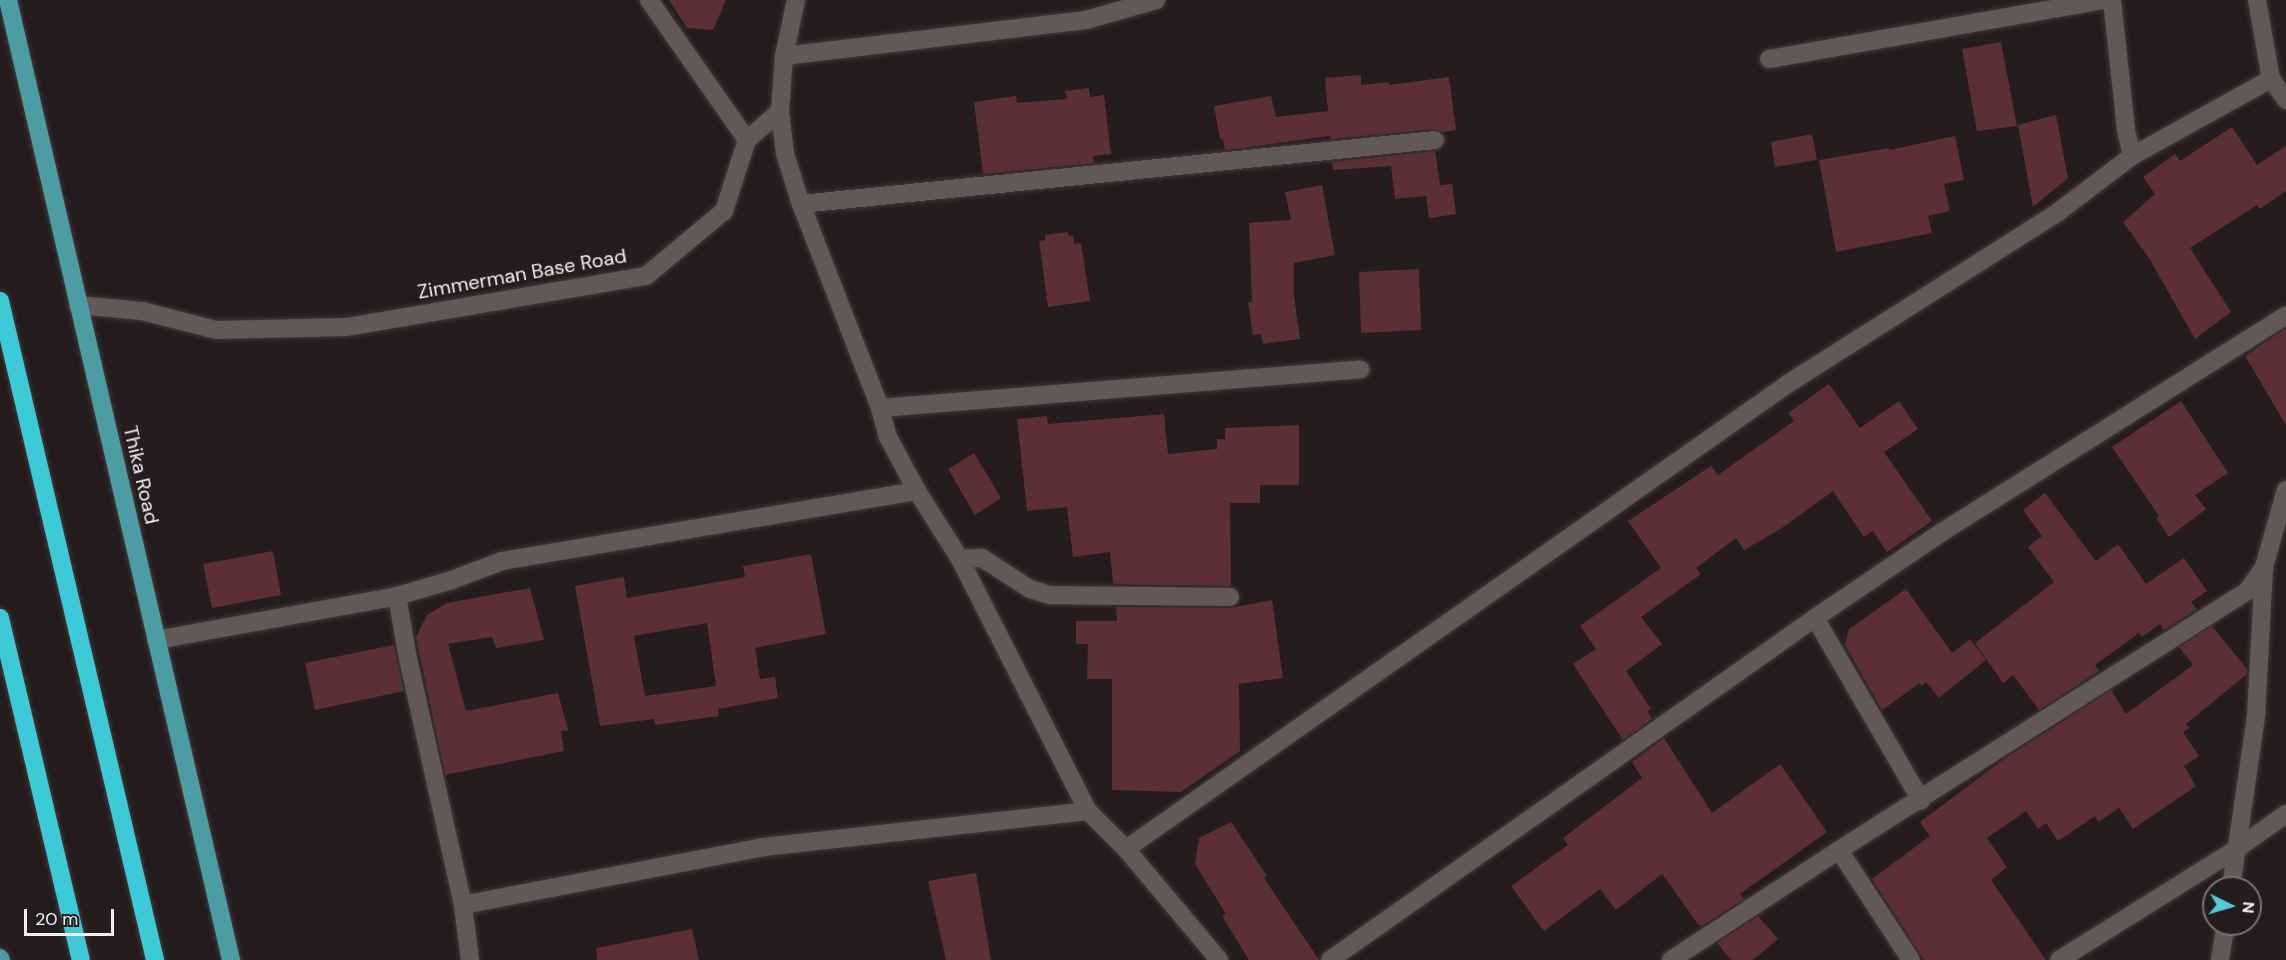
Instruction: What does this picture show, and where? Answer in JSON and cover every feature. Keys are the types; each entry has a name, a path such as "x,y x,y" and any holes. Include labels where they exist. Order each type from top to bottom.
{"highway":[{"path":"0,301 155,960"},
{"path":"0,618 81,960"}],"main road":[{"name":"Thika Road","path":"8,0 231,960"}],"street":[{"path":"649,0 747,140 780,111"},
{"path":"796,0 784,56 780,111 785,154 801,204 880,408 888,437 918,491 960,558 1088,811 1126,849 1219,960"},
{"path":"784,56 1086,20 1156,0"},
{"path":"1769,59 2104,0"},
{"path":"2112,0 2126,129 2132,156"},
{"path":"2257,0 2271,80 2286,100"},
{"path":"1126,849 1789,383 2058,212 2132,156 2271,80"},
{"name":"Zimmerman Base Road","path":"78,305 142,311 216,330 347,327 646,276 724,211 747,140"},
{"path":"801,204 1436,140"},
{"path":"1330,960 1815,618 1942,532 2286,315"},
{"path":"880,408 1360,369"},
{"path":"2233,876 2256,716 2264,567 2286,490"},
{"path":"156,640 397,596 452,580 502,561 918,491"},
{"path":"960,558 982,558 1030,589 1050,595 1230,597"},
{"path":"1671,960 1839,850 2248,590 2264,567"},
{"path":"397,596 408,659 463,905 470,960"},
{"path":"1815,618 1921,800"},
{"path":"463,905 763,847 1088,811"},
{"path":"2059,960 2238,848 2286,814"},
{"path":"1839,850 1911,960"},
{"path":"2220,960 2224,936"}],"building":[{"path":"669,0 726,0 713,30 687,28"},
{"path":"2001,42 2017,126 1977,131 1962,49"},
{"path":"1361,75 1361,85 1389,82 1389,85 1449,77 1456,130 1443,132 1434,129 1330,139 1330,136 1225,150 1223,139 1220,139 1214,106 1271,96 1276,117 1328,111 1325,78"},
{"path":"1089,88 1090,97 1104,95 1111,154 1093,156 1094,163 983,174 974,102 1016,96 1017,103 1067,99 1065,91"},
{"path":"2056,115 2068,178 2033,207 2018,125"},
{"path":"2232,127 2257,165 2286,146 2286,191 2260,209 2257,205 2190,248 2231,312 2195,339 2149,258 2123,222 2155,194 2143,177 2175,154 2180,161"},
{"path":"1812,134 1817,160 1775,167 1771,142"},
{"path":"1955,136 1964,180 1944,184 1950,211 1928,216 1932,233 1836,252 1819,160 1889,148 1889,150"},
{"path":"1435,151 1440,185 1452,184 1456,214 1429,218 1426,196 1395,199 1391,166 1333,170 1332,162"},
{"path":"1322,185 1335,255 1294,263 1294,296 1300,339 1263,344 1261,334 1253,335 1248,302 1252,302 1249,223 1291,220 1285,192"},
{"path":"1068,232 1069,236 1073,236 1074,244 1081,243 1090,301 1048,307 1039,241 1045,240 1045,235"},
{"path":"1419,269 1421,330 1361,333 1359,272"},
{"path":"2286,328 2286,425 2245,356"},
{"path":"1829,384 1860,428 1899,401 1918,429 1884,452 1932,521 1887,552 1873,531 1864,537 1833,491 1782,528 1744,550 1736,538 1696,568 1701,574 1641,617 1662,644 1626,671 1651,709 1647,711 1652,719 1623,740 1573,664 1596,649 1580,626 1661,568 1628,521 1711,466 1718,475 1794,421 1788,413"},
{"path":"2181,401 2228,473 2195,495 2206,509 2169,537 2156,518 2159,516 2112,447"},
{"path":"1164,414 1168,454 1217,449 1217,439 1225,439 1225,428 1299,425 1299,485 1260,485 1260,503 1230,503 1231,586 1113,584 1110,552 1073,557 1067,507 1027,511 1017,419 1047,416 1048,424"},
{"path":"974,453 1001,498 975,515 948,469"},
{"path":"2045,493 2096,561 2118,544 2146,584 2184,558 2207,591 2191,602 2197,609 2164,630 2160,624 2142,637 2139,633 2095,665 2099,671 2039,710 2013,675 2003,683 1975,643 2054,582 2028,547 2042,536 2023,510"},
{"path":"273,551 281,595 212,608 203,564"},
{"path":"811,554 826,634 755,648 760,679 775,677 778,698 718,709 719,716 655,725 654,719 600,726 575,586 624,577 627,598 745,577 743,566","holes":["707,623 716,686 645,696 634,636"]},
{"path":"530,588 544,640 496,648 492,637 448,644 466,711 558,693 568,730 561,731 564,751 445,775 416,637 427,615 447,603"},
{"path":"1906,589 1952,653 1970,639 1986,660 1939,698 1926,682 1921,686 1920,683 1882,710 1845,645 1849,629"},
{"path":"1272,600 1283,678 1239,684 1240,751 1181,792 1112,790 1112,679 1087,679 1088,644 1076,644 1076,621 1117,621 1116,607 1230,608"},
{"path":"2212,626 2247,669 2247,674 2186,724 2189,728 2183,732 2199,756 2184,766 2196,786 2133,829 2119,808 2098,822 2095,816 2058,841 2046,823 2038,829 2026,811 1987,838 2007,867 1991,880 2046,960 1924,960 1872,879 1930,836 1920,822 2004,759 2111,690 2126,714 2193,665 2179,647"},
{"path":"394,645 404,691 315,710 305,663"},
{"path":"1664,738 1712,813 1780,764 1827,832 1740,894 1744,899 1702,926 1698,924 1662,874 1616,910 1600,889 1544,931 1511,886 1568,845 1563,838 1642,778 1632,762"},
{"path":"1231,822 1267,876 1264,878 1319,960 1249,960 1222,916 1226,914 1195,864 1199,838"},
{"path":"976,873 991,960 946,960 928,881"},
{"path":"1758,916 1778,939 1753,960 1731,960 1717,943"},
{"path":"692,929 699,960 597,960 596,948"}]}
